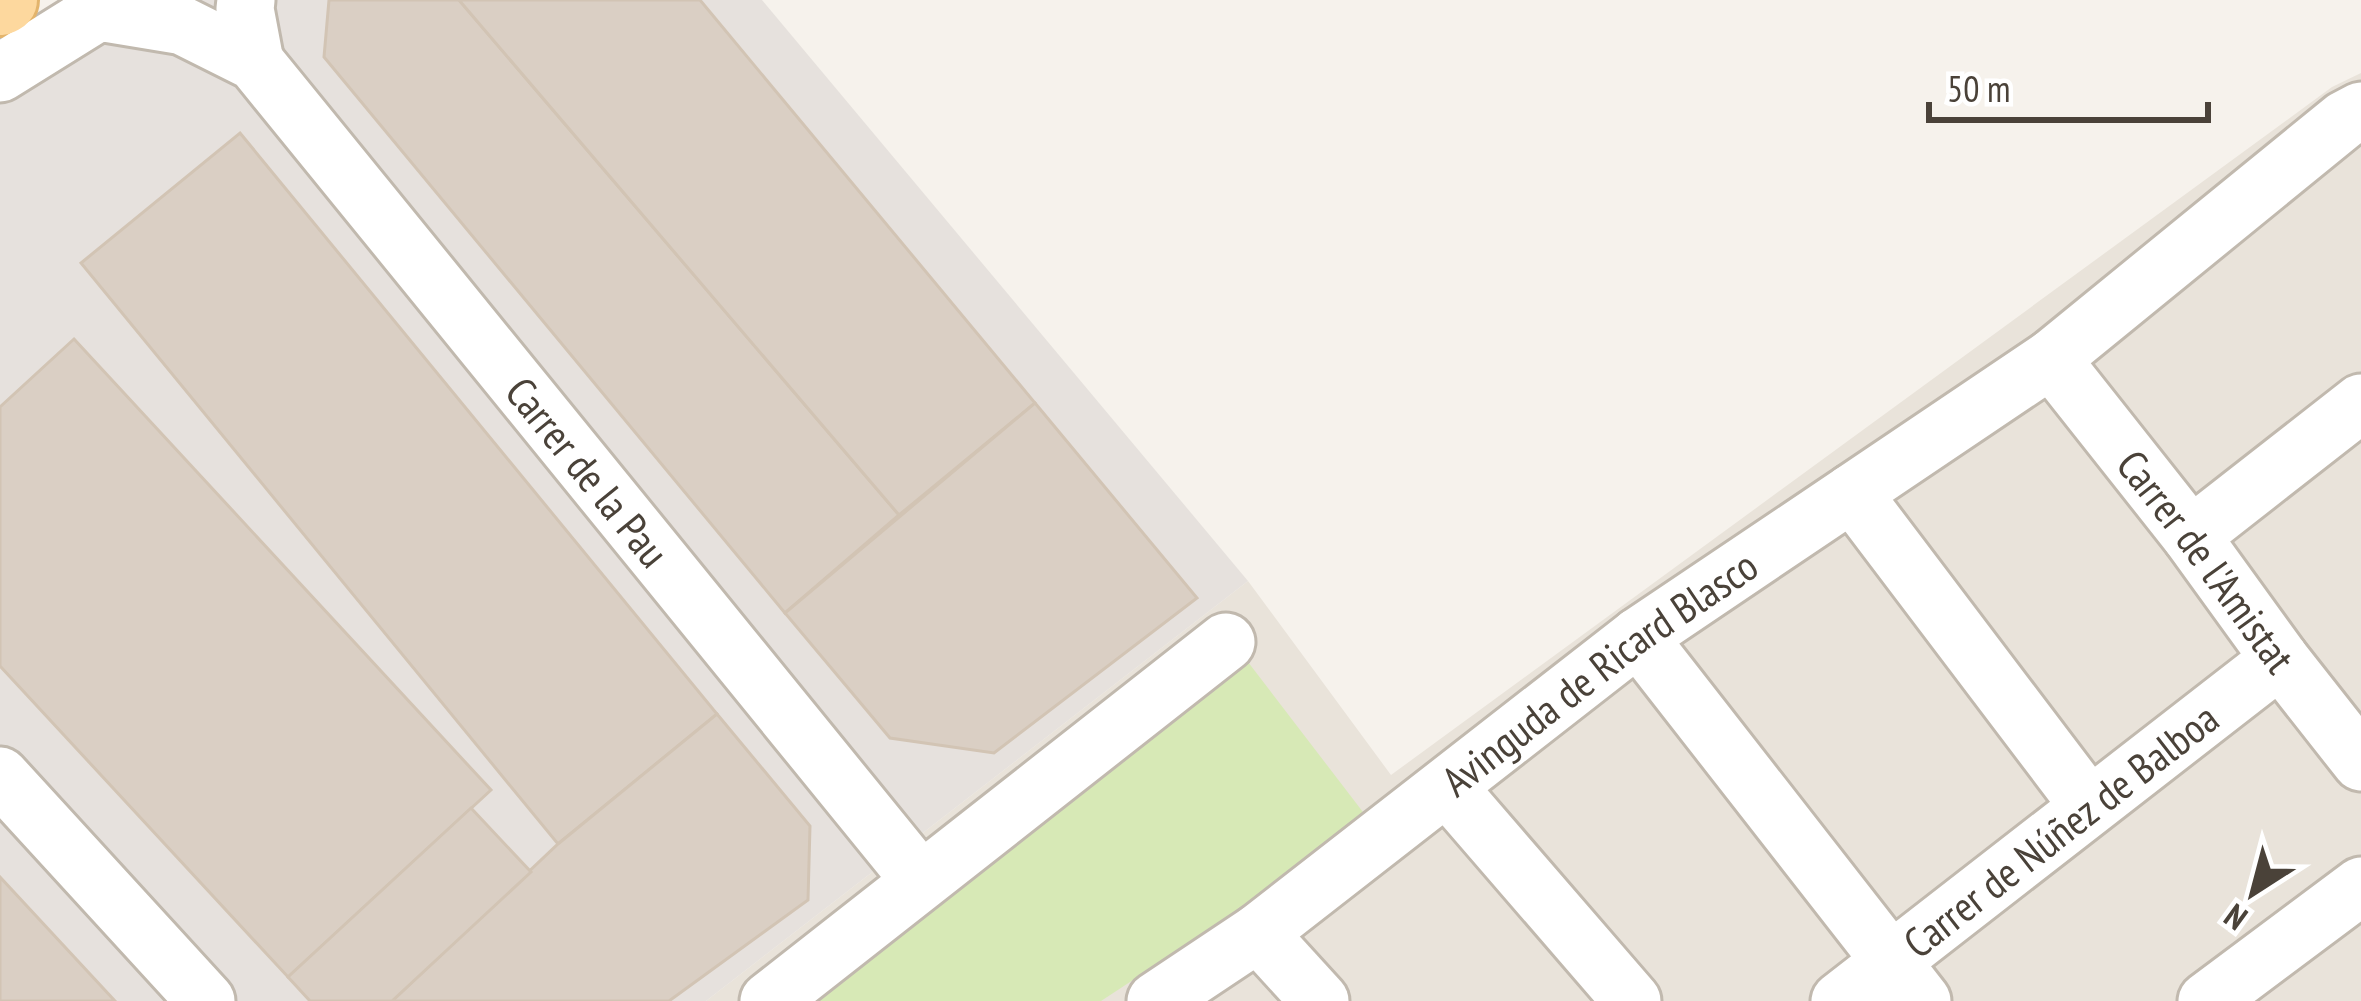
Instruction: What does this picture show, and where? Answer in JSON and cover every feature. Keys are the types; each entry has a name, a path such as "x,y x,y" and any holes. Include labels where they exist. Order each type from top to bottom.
{"street":[{"path":"246,0 255,62"},
{"path":"0,73 109,6 182,26 255,62"},
{"name":"Carrer de la Pau","path":"255,62 921,881"},
{"name":"Avinguda de Ricard Blasco","path":"1156,1001 1258,933 1638,637 2050,358 2356,126"},
{"name":"Carrer de l'Amistat","path":"2050,358 2361,762"},
{"path":"2191,536 2361,403"},
{"path":"1852,493 2089,806"},
{"path":"1638,637 1906,982"},
{"path":"769,1001 1226,642"},
{"name":"Carrer de Núñez de Balboa","path":"1840,1001 1906,982 2089,806 2280,659"},
{"path":"0,776 206,1001"},
{"path":"1448,788 1632,1001"},
{"path":"2207,1001 2361,886"},
{"path":"1258,933 1320,1001"}],"shaded area":[{"path":"161,0 762,0 1248,581 706,1001 0,1001 0,98"},
{"path":"2361,73 2361,1001 706,1001 1248,581 1391,775 2332,87"}],"green space":[{"path":"1248,662 1366,816 1217,925 1101,1001 813,1001"}],"building":[{"path":"329,0 459,0 899,515 785,613 324,57"},
{"path":"459,0 700,0 1035,403 899,515"},
{"path":"240,133 717,714 558,844 81,263"},
{"path":"74,339 491,790 288,977 0,666 0,407"},
{"path":"1035,403 1197,598 994,753 890,738 785,613"},
{"path":"717,714 810,826 808,900 669,1001 392,1001 558,844"},
{"path":"471,808 531,872 392,1001 310,1001 288,977"},
{"path":"0,877 115,1001 0,1001"}]}
